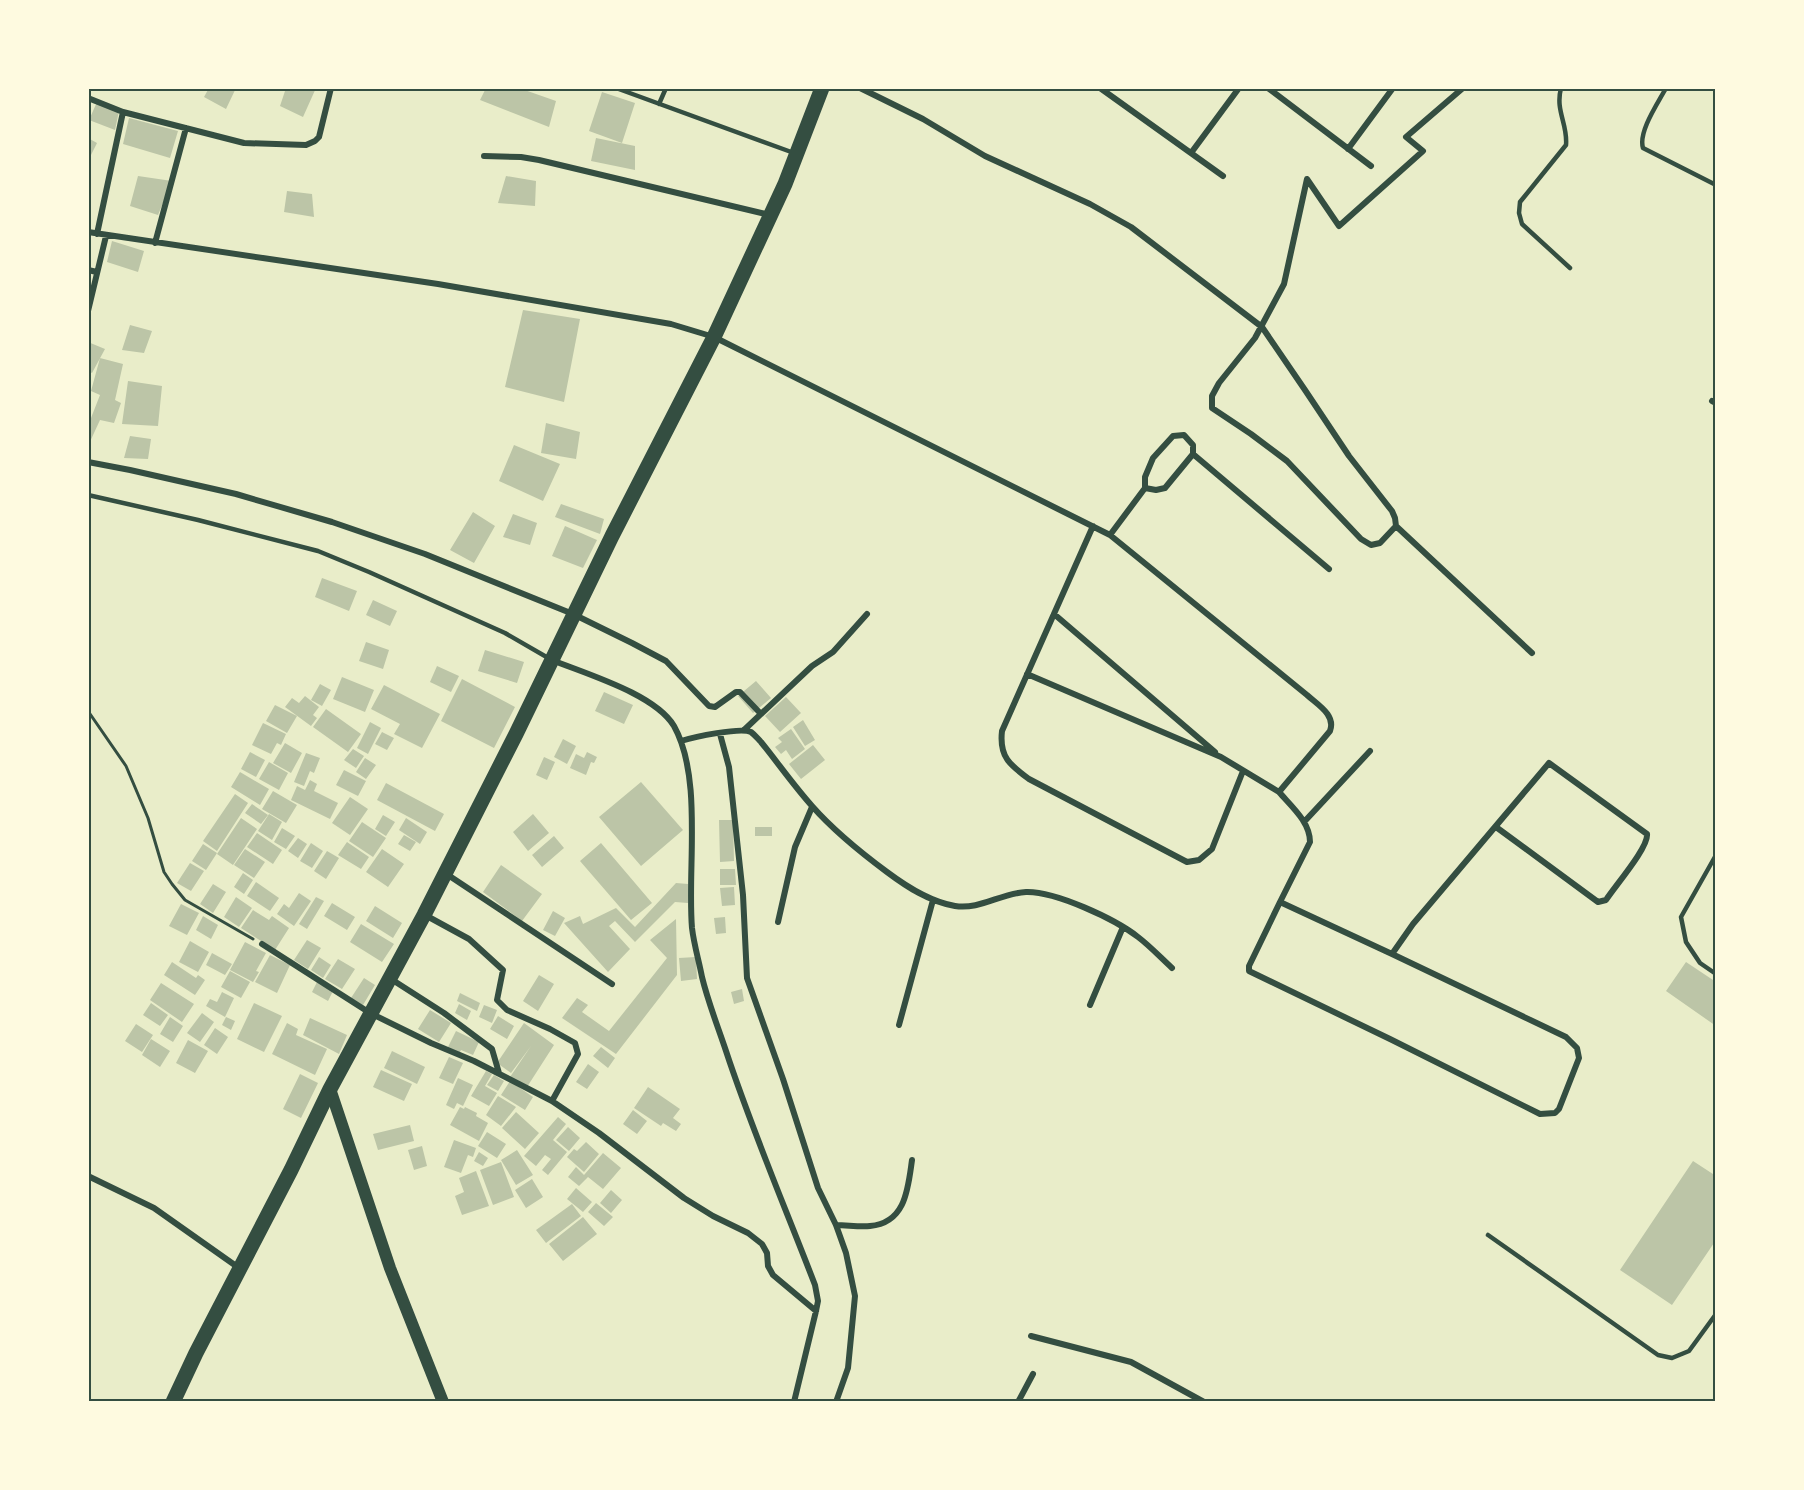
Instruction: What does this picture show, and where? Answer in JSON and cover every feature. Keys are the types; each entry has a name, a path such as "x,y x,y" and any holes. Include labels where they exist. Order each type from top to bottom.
{"main road":[{"path":"173,1401 330,1089 424,915 714,337 770,215 822,88"},
{"path":"330,1089 390,1268 443,1401"}],"street":[{"path":"88,98 123,112 244,143 306,145 319,137 331,88"},
{"path":"860,88 923,119 984,156 1090,204 1131,227 1262,327 1349,456 1392,511 1396,526 1532,652"},
{"path":"1100,88 1223,176"},
{"path":"1191,153 1239,88"},
{"path":"1268,88 1371,166"},
{"path":"1348,149 1393,88"},
{"path":"1396,526 1380,543 1371,545 1361,539 1287,461 1212,408 1212,396 1262,327 1284,284 1306,179 1339,226 1423,151 1406,137 1463,88"},
{"path":"97,234 123,112"},
{"path":"155,243 186,128"},
{"path":"484,156 538,160 770,215"},
{"path":"88,232 438,284 671,324 714,337 1110,535 1308,695 1331,717 1330,731 1279,792"},
{"path":"88,311 106,236"},
{"path":"88,270 97,272"},
{"path":"1110,535 1145,488 1145,477 1153,458 1173,436 1184,435 1193,445 1193,454 1165,488 1156,490 1145,488"},
{"path":"1193,454 1329,569"},
{"path":"88,462 236,494 332,522 425,554 572,617 666,661 709,706 715,707 736,692 740,692 761,714"},
{"path":"1093,526 1002,731 1000,745 1003,753 1015,768 1029,779 1187,862 1199,860 1212,849 1243,771"},
{"path":"744,730 812,666 833,652 867,614"},
{"path":"1054,614 1221,757 1279,792 1304,822 1310,842 1280,902 1249,971 1540,1114 1555,1113 1559,1109 1579,1058 1577,1048 1566,1037 1280,902"},
{"path":"552,658 648,701 664,714 681,741 691,794 692,929 703,981 743,1102 815,1285 818,1301 794,1401"},
{"path":"1027,675 1221,757"},
{"path":"681,741 731,730 744,730 752,733 812,807 856,850 902,883 933,900 957,906 978,906 1005,894 1027,892 1056,897 1123,927 1139,938 1172,968"},
{"path":"720,734 729,767 732,791 743,895 747,978 818,1188 836,1225 846,1253 855,1296 848,1368 836,1401"},
{"path":"1304,822 1370,751"},
{"path":"1392,954 1413,924 1549,763 1647,834 1648,837 1642,851 1606,900 1598,902 1496,827"},
{"path":"778,922 795,847 812,807"},
{"path":"444,873 612,984"},
{"path":"899,1025 933,900"},
{"path":"424,915 469,939 503,970 497,1000 507,1010 575,1043 578,1053 552,1101"},
{"path":"1090,1005 1123,927"},
{"path":"262,944 370,1012 552,1101 599,1133 684,1198 713,1216 748,1233 762,1244 773,1275 816,1311"},
{"path":"390,978 444,1013 492,1049 499,1074"},
{"path":"836,1225 872,1226 887,1222 902,1208 907,1194 912,1160"},
{"path":"88,1176 154,1208 240,1269"},
{"path":"1031,1336 1131,1362 1204,1401"},
{"path":"1018,1401 1033,1374"}],"lane":[{"path":"616,88 796,154"},
{"path":"659,104 666,88"},
{"path":"1562,88 1558,99 1567,133 1566,145 1520,202 1519,213 1522,224 1570,268"},
{"path":"1666,88 1643,133 1641,141 1643,148 1716,185"},
{"path":"88,495 198,520 318,552 486,624 552,658"},
{"path":"1716,855 1681,917 1686,942 1700,963 1716,974"},
{"path":"1488,1235 1658,1355 1672,1358 1689,1351 1716,1314"}],"path":[{"path":"88,711 126,766 148,818 164,872 172,884 185,900 262,944"}],"building":[{"path":"209,88 236,88 226,109 204,97"},
{"path":"286,88 316,88 303,117 280,106"},
{"path":"486,88 519,88 556,101 549,127 480,100"},
{"path":"602,92 635,103 622,143 589,131"},
{"path":"97,102 119,111 115,130 89,120"},
{"path":"129,118 178,131 170,158 123,144"},
{"path":"88,138 97,143 88,161"},
{"path":"596,138 635,146 635,170 591,161"},
{"path":"138,176 172,181 158,215 130,206"},
{"path":"506,176 536,181 535,206 498,203"},
{"path":"287,191 312,194 314,217 284,212"},
{"path":"112,241 144,251 138,272 107,262"},
{"path":"523,310 580,319 564,402 505,387"},
{"path":"130,325 152,331 144,353 122,350"},
{"path":"88,342 105,349 92,373 88,371"},
{"path":"100,358 123,364 115,400 121,403 114,423 100,420 88,446 88,417 91,418 100,395 91,391"},
{"path":"128,381 162,386 158,426 122,424"},
{"path":"546,423 580,432 576,459 541,453"},
{"path":"130,436 151,439 148,459 124,458"},
{"path":"514,445 560,464 543,501 499,481"},
{"path":"561,504 604,519 600,534 555,517"},
{"path":"473,512 495,526 474,563 450,550"},
{"path":"513,514 537,523 530,545 503,537"},
{"path":"565,526 597,540 583,568 552,556"},
{"path":"322,578 357,591 349,611 315,597"},
{"path":"373,600 397,611 390,626 366,615"},
{"path":"366,642 389,650 383,669 359,661"},
{"path":"485,650 524,662 517,683 478,671"},
{"path":"437,666 459,676 451,692 430,682"},
{"path":"342,677 374,690 365,712 333,699"},
{"path":"462,679 515,707 494,748 441,721"},
{"path":"756,681 771,698 753,713 738,696"},
{"path":"320,684 331,690 322,706 311,700"},
{"path":"384,685 440,714 422,748 394,734 400,724 371,709"},
{"path":"604,692 633,705 624,724 595,711"},
{"path":"305,696 319,707 313,715 317,718 311,726 285,707 292,698 299,703"},
{"path":"786,697 801,713 780,732 765,716"},
{"path":"275,705 297,716 287,733 266,721"},
{"path":"326,709 361,734 348,752 313,727"},
{"path":"803,720 815,740 805,746 793,727"},
{"path":"370,722 381,728 368,754 357,748"},
{"path":"263,723 286,734 281,745 277,743 271,754 252,745"},
{"path":"791,729 805,749 792,759 786,750 781,754 775,747 782,742 778,738"},
{"path":"382,732 394,738 387,750 375,744"},
{"path":"563,739 576,746 567,764 554,757"},
{"path":"285,743 302,753 291,773 273,763"},
{"path":"813,745 825,760 801,779 789,764"},
{"path":"353,749 364,756 356,768 344,760"},
{"path":"250,752 265,760 256,777 241,769"},
{"path":"587,752 597,757 594,763 591,762 586,775 570,768 576,754 584,758"},
{"path":"306,753 320,758 314,773 310,771 304,786 294,782"},
{"path":"544,757 555,762 547,780 536,775"},
{"path":"365,758 376,765 366,779 356,772"},
{"path":"269,762 288,773 279,790 259,779"},
{"path":"344,770 366,781 358,796 336,785"},
{"path":"240,772 269,789 260,805 231,787"},
{"path":"310,780 317,784 314,791 338,803 330,819 291,800 297,786 305,790"},
{"path":"641,782 683,830 641,866 599,817"},
{"path":"386,783 444,814 435,831 377,800"},
{"path":"273,791 297,805 286,823 262,809"},
{"path":"235,794 248,803 217,851 203,841"},
{"path":"350,797 368,809 350,835 332,823"},
{"path":"252,804 268,815 261,824 245,813"},
{"path":"269,814 282,822 272,840 258,831"},
{"path":"533,814 549,833 528,851 513,832"},
{"path":"383,815 395,822 386,836 375,829"},
{"path":"241,818 257,829 233,865 217,854"},
{"path":"406,818 427,832 420,844 399,830"},
{"path":"719,820 733,820 734,861 720,862"},
{"path":"362,822 386,838 373,857 349,841"},
{"path":"755,827 772,827 772,836 755,836"},
{"path":"282,828 295,836 286,849 274,842"},
{"path":"257,833 282,850 273,864 247,847"},
{"path":"404,835 416,842 410,851 398,844"},
{"path":"554,836 564,848 542,867 532,855"},
{"path":"298,838 307,844 298,858 288,851"},
{"path":"347,842 369,857 361,869 338,855"},
{"path":"311,843 323,851 312,868 300,861"},
{"path":"601,843 652,903 631,920 580,861"},
{"path":"203,844 217,853 206,870 192,861"},
{"path":"245,849 265,862 254,878 234,865"},
{"path":"382,849 404,864 388,887 366,872"},
{"path":"327,851 339,858 326,879 314,871"},
{"path":"190,863 204,871 191,891 177,883"},
{"path":"501,865 542,894 522,921 483,892"},
{"path":"720,869 735,869 736,885 720,885"},
{"path":"243,873 253,880 244,894 234,887"},
{"path":"256,882 279,898 270,911 247,896"},
{"path":"676,883 688,884 688,903 675,902 635,942 615,921 609,926 630,949 608,972 564,923 580,916 583,924 616,908 635,927"},
{"path":"213,884 226,892 213,913 200,904"},
{"path":"734,887 735,905 722,906 720,888"},
{"path":"299,893 311,901 294,926 277,914 284,904 289,908"},
{"path":"236,897 252,908 239,927 224,917"},
{"path":"316,897 324,901 307,929 299,924"},
{"path":"332,903 355,917 347,930 324,916"},
{"path":"181,904 199,913 187,935 169,926"},
{"path":"375,906 402,923 393,938 366,921"},
{"path":"253,910 269,920 272,916 289,928 275,950 241,928"},
{"path":"553,911 565,918 555,936 543,930"},
{"path":"203,916 218,925 211,939 196,930"},
{"path":"725,917 726,933 716,934 714,918"},
{"path":"676,919 677,975 616,1054 562,1018 577,998 588,1005 582,1012 609,1031 667,958 650,940"},
{"path":"361,924 394,944 382,962 350,942"},
{"path":"307,940 321,948 308,969 294,960"},
{"path":"190,941 209,952 198,972 179,962"},
{"path":"245,942 266,953 253,982 230,970"},
{"path":"212,953 232,964 225,975 206,965"},
{"path":"270,955 290,965 277,993 255,982"},
{"path":"319,957 331,965 323,978 311,970"},
{"path":"696,957 697,979 681,981 679,958"},
{"path":"338,959 355,969 342,989 325,979"},
{"path":"172,962 196,978 198,975 205,980 195,995 164,975"},
{"path":"1686,962 1716,982 1716,1026 1666,991"},
{"path":"230,971 250,982 241,998 221,987"},
{"path":"539,975 554,984 538,1011 523,1001"},
{"path":"364,978 375,985 363,1005 351,998"},
{"path":"317,982 333,991 328,1001 312,992"},
{"path":"161,983 194,1004 182,1022 150,1000"},
{"path":"742,989 744,1001 734,1004 731,992"},
{"path":"222,992 234,998 225,1017 206,1006 210,999 217,1002"},
{"path":"460,993 480,1003 477,1011 457,1001"},
{"path":"151,1003 168,1015 160,1026 143,1015"},
{"path":"254,1003 282,1016 264,1052 237,1039"},
{"path":"459,1004 471,1011 467,1020 455,1013"},
{"path":"484,1005 497,1010 492,1023 479,1017"},
{"path":"430,1010 451,1023 439,1042 418,1029"},
{"path":"202,1013 214,1022 200,1042 187,1033"},
{"path":"498,1016 514,1026 507,1039 490,1029"},
{"path":"170,1017 183,1026 173,1042 160,1034"},
{"path":"226,1017 235,1021 231,1030 222,1025"},
{"path":"310,1018 347,1035 339,1054 303,1035"},
{"path":"287,1023 298,1029 296,1035 327,1049 315,1075 272,1054"},
{"path":"524,1023 554,1045 527,1087 510,1077 531,1046 511,1073 497,1063"},
{"path":"136,1024 153,1035 142,1052 125,1041"},
{"path":"215,1028 228,1037 217,1054 204,1045"},
{"path":"456,1031 479,1042 473,1055 461,1050 459,1054 447,1049"},
{"path":"151,1039 170,1051 160,1067 142,1055"},
{"path":"188,1040 208,1051 195,1073 176,1063"},
{"path":"601,1047 615,1058 608,1068 593,1056"},
{"path":"392,1051 425,1067 417,1084 384,1068"},
{"path":"449,1057 463,1063 453,1084 439,1078"},
{"path":"588,1064 599,1072 587,1089 576,1082"},
{"path":"381,1070 412,1084 404,1101 373,1087"},
{"path":"486,1071 492,1074 485,1086 497,1093 489,1106 471,1096"},
{"path":"300,1074 318,1083 301,1118 283,1109"},
{"path":"494,1075 504,1081 498,1091 487,1085"},
{"path":"458,1078 473,1085 463,1106 457,1103 454,1109 446,1105"},
{"path":"510,1081 533,1097 525,1110 501,1095"},
{"path":"648,1087 680,1109 673,1118 681,1124 676,1131 663,1123 661,1126 634,1108"},
{"path":"498,1096 516,1107 501,1126 486,1115"},
{"path":"460,1107 477,1113 476,1116 488,1123 479,1141 450,1125"},
{"path":"633,1110 647,1121 637,1134 623,1124"},
{"path":"516,1112 539,1133 525,1149 502,1128"},
{"path":"558,1117 566,1124 553,1140 567,1152 548,1175 542,1170 551,1159 545,1155 536,1166 524,1156"},
{"path":"410,1125 414,1141 378,1150 373,1134"},
{"path":"568,1127 580,1138 569,1151 556,1140"},
{"path":"487,1132 506,1144 497,1158 478,1146"},
{"path":"454,1140 476,1148 473,1157 468,1155 461,1173 444,1167"},
{"path":"586,1142 599,1154 584,1172 567,1157 574,1149 577,1151"},
{"path":"422,1146 427,1166 414,1170 408,1150"},
{"path":"517,1150 533,1175 516,1185 501,1160"},
{"path":"479,1152 488,1158 483,1166 474,1161"},
{"path":"603,1153 621,1168 603,1189 588,1177 579,1186 568,1177 576,1167 584,1175"},
{"path":"1693,1161 1716,1176 1716,1240 1672,1305 1620,1270"},
{"path":"501,1162 514,1197 493,1205 480,1170"},
{"path":"476,1171 489,1206 462,1215 455,1196 464,1192 459,1178"},
{"path":"532,1179 543,1197 526,1208 515,1190"},
{"path":"576,1188 592,1202 583,1212 567,1199"},
{"path":"611,1190 622,1200 611,1213 600,1203"},
{"path":"596,1203 613,1217 604,1226 588,1212"},
{"path":"572,1204 581,1216 546,1243 536,1230"},
{"path":"583,1217 597,1234 563,1261 549,1244"}]}
